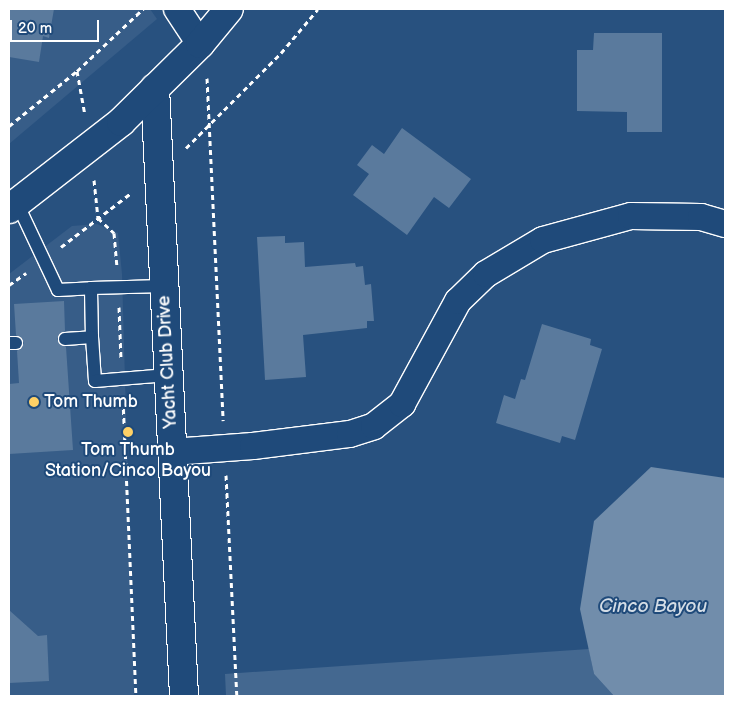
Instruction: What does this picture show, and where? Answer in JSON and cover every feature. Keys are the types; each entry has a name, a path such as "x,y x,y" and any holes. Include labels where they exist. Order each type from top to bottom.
{"main road":[{"path":"13,206 122,122 202,41 230,9"},
{"name":"Yacht Club Drive","path":"155,88 184,696"}],"street":[{"path":"177,9 202,41"},
{"path":"172,452 350,434 374,426 402,404 458,302 486,274 536,243 630,216 702,218 725,224"}],"lane":[{"path":"13,206 58,290 164,286"},
{"path":"91,288 95,381 168,375"},
{"path":"65,339 92,337"}],"path":[{"path":"9,126 77,71 143,9"},
{"path":"202,41 237,696"}],"shaded area":[{"path":"9,9 150,9 157,19 9,144"},
{"path":"97,224 118,233 122,274 134,696 9,696 9,274 72,226"},
{"path":"589,649 594,674 614,696 226,696 225,674"}],"water":[{"name":"Cinco Bayou","path":"651,467 725,478 725,696 614,696 594,674 580,609 594,521"}],"building":[{"path":"9,9 54,9 49,38 43,36 39,62 9,57"},
{"path":"594,33 662,33 662,132 627,132 627,112 577,111 577,50 593,50"},
{"path":"402,128 471,179 449,208 434,197 407,235 353,195 369,174 357,165 372,145 384,154"},
{"path":"285,236 285,243 304,242 305,267 355,263 356,267 363,266 365,285 371,284 374,321 367,321 367,328 303,335 306,377 265,380 257,237"},
{"path":"64,301 65,331 57,339 66,347 73,450 9,454 9,384 19,383 17,351 24,343 16,335 14,304"},
{"path":"542,324 591,339 590,345 602,349 575,440 562,436 560,443 496,423 504,395 515,399 521,379 525,380"},
{"path":"9,610 38,636 47,635 49,681 9,683"}],"place":[{"name":"Tom Thumb","path":"34,402"},
{"name":"Tom Thumb Station/Cinco Bayou","path":"128,432"}]}
